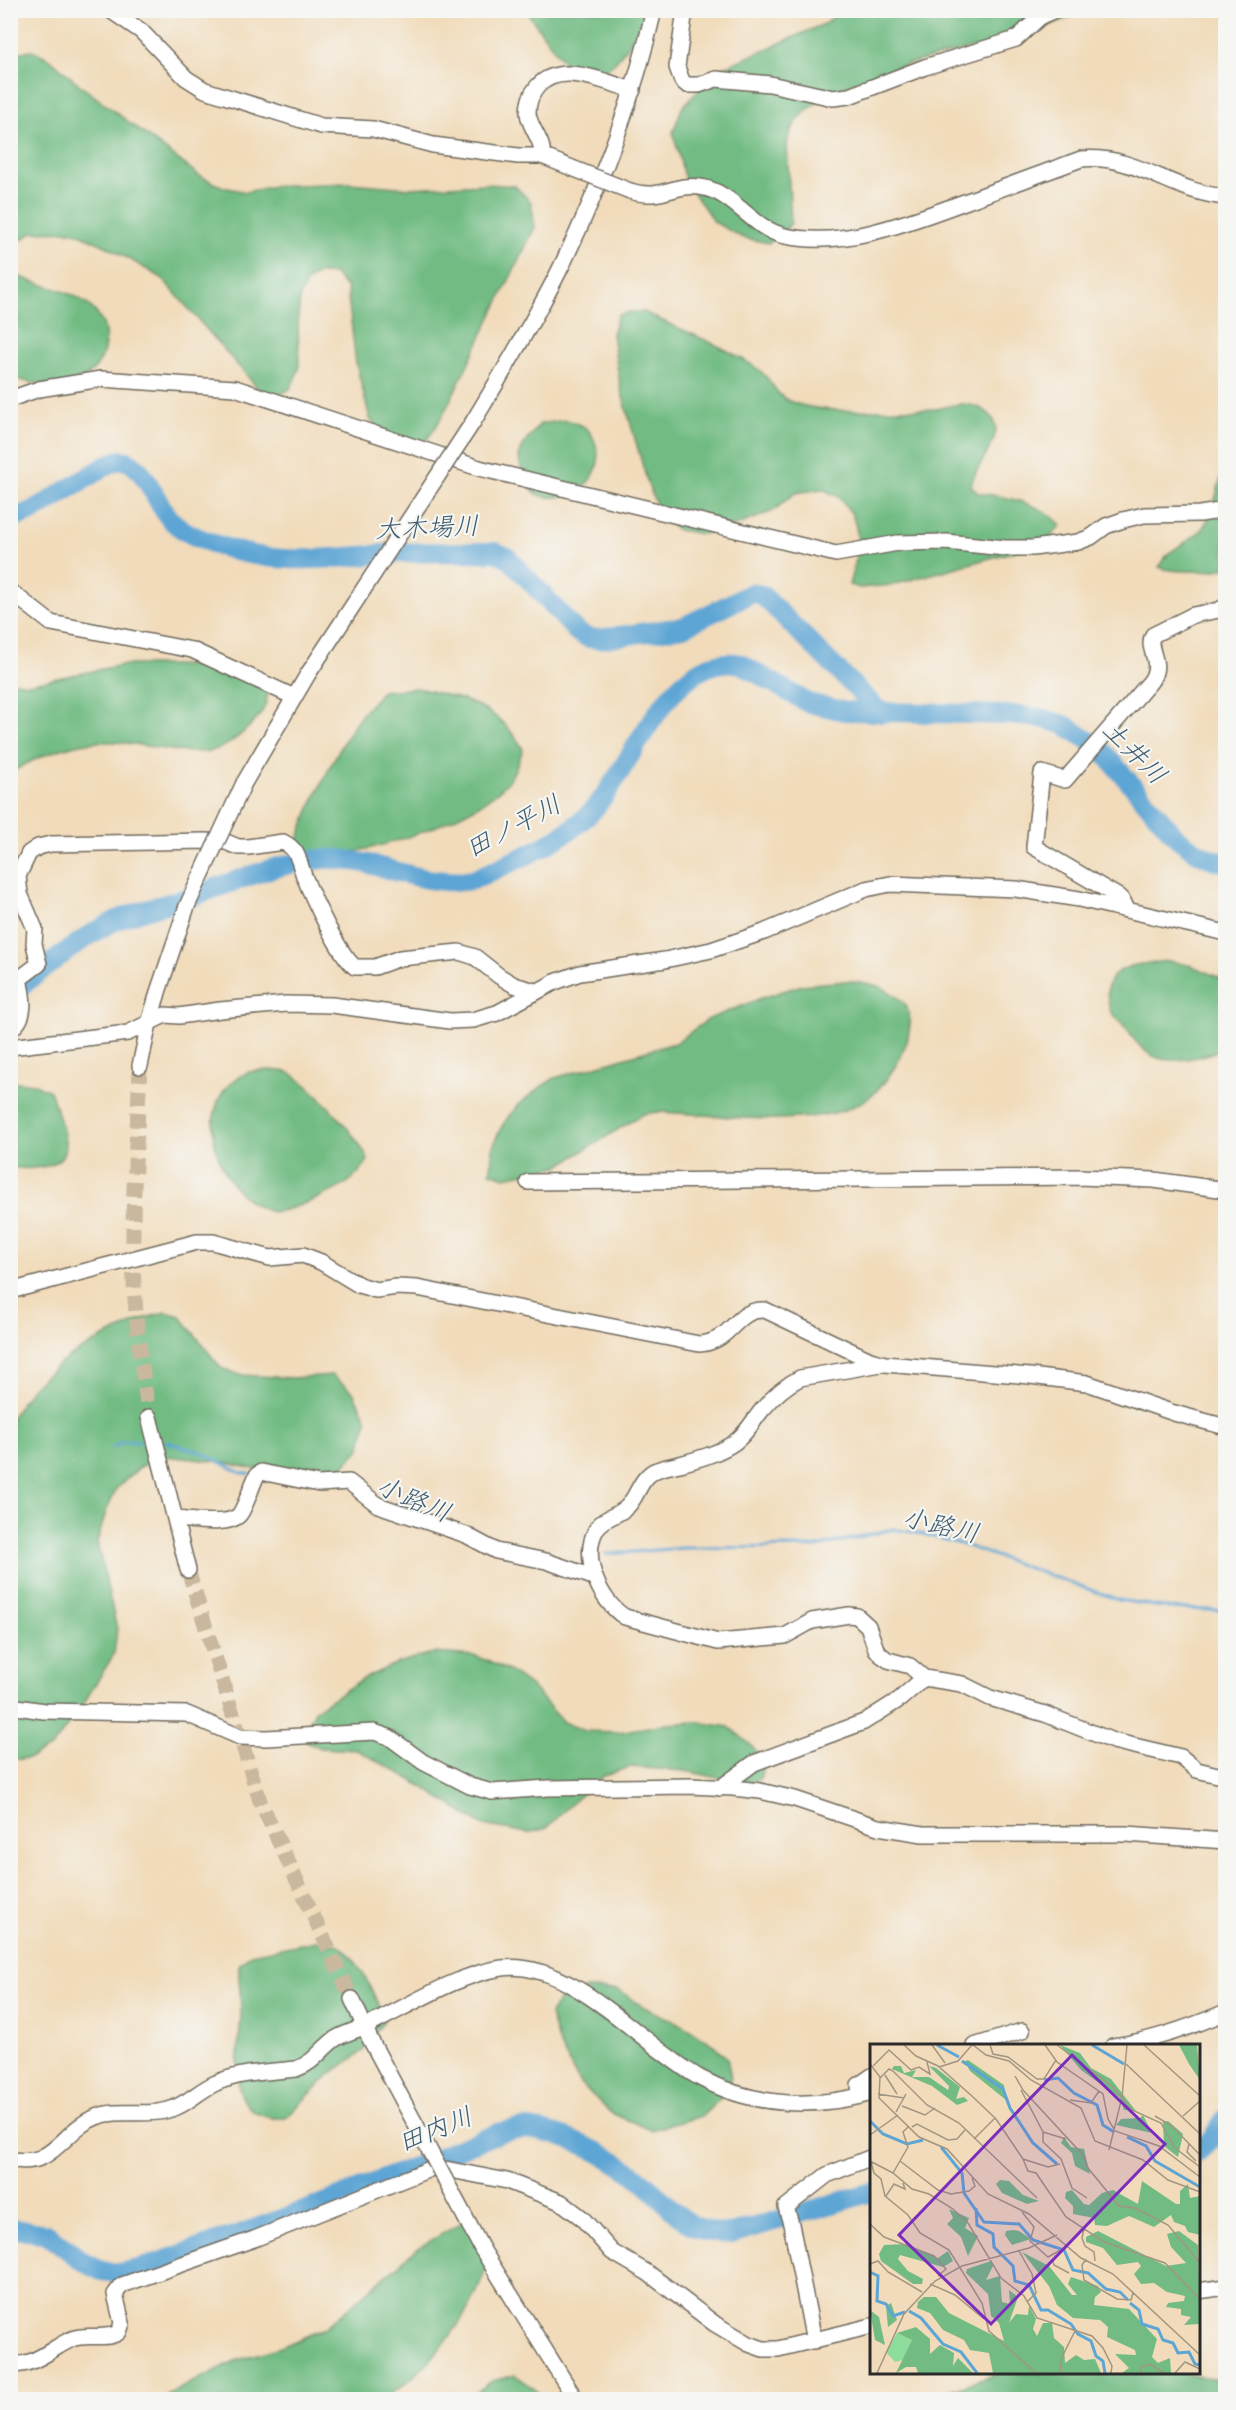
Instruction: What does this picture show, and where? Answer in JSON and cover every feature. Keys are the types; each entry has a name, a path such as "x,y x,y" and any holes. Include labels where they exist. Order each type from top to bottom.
{"street":[{"path":"110,10 141,31 186,78 205,90 321,126 373,129 433,145 518,156 542,156 630,191 651,195 686,187 700,187 716,191 730,200 748,218 783,236 814,239 872,232 909,222 1082,159 1110,159 1123,162 1187,187 1226,197"},
{"path":"140,1066 149,1023 187,906 244,783 308,674 473,422 530,327 587,213 633,90 654,10"},
{"path":"685,10 677,67 682,81 687,85 699,85 716,79 760,83 833,98 849,96 924,67 1016,39 1040,16 1054,10"},
{"path":"542,156 543,151 531,126 528,112 529,99 545,79 555,74 568,72 633,90"},
{"path":"10,399 39,389 101,379 235,388 479,468 837,554 898,543 946,542 1005,548 1033,548 1078,542 1123,519 1144,515 1200,514 1226,510"},
{"path":"10,591 51,623 192,650 294,698"},
{"path":"1127,910 1126,904 1119,897 1034,847 1042,773 1065,780 1156,674 1157,665 1151,640 1153,635 1193,615 1219,610 1226,606"},
{"path":"10,864 30,848 51,844 205,841 226,842 238,847 248,847 283,842 294,849 342,953 354,967 375,967 400,958 459,952 475,957 514,985 535,991"},
{"path":"10,1029 18,1024 24,1006 19,979 39,964 34,944 35,930 18,885 22,864 38,847"},
{"path":"10,1047 128,1033 165,1015 179,1016 231,1008 286,1004 332,1005 450,1022 473,1020 497,1013 535,991 580,973 665,960 711,950 764,932 866,889 890,884 1016,889 1080,898 1226,933"},
{"path":"528,1182 1079,1177 1154,1180 1226,1190"},
{"path":"10,1291 196,1242 213,1242 270,1258 303,1255 321,1262 359,1285 376,1290 397,1287 417,1288 699,1344 721,1339 746,1314 756,1309 765,1310 870,1360 885,1364 1087,1383 1174,1413 1226,1427"},
{"path":"885,1364 800,1378 789,1384 769,1403 749,1431 733,1443 713,1453 666,1466 651,1473 642,1481 625,1509 606,1519 597,1529 591,1546 593,1577 598,1588 614,1609 625,1617 707,1641 718,1642 785,1636 812,1621 849,1615 857,1616 868,1626 876,1649 881,1655 888,1660 910,1666 924,1678 962,1684 990,1698 1045,1714 1113,1741 1181,1757 1197,1770 1226,1777"},
{"path":"149,1417 188,1570"},
{"path":"176,1519 223,1522 234,1519 240,1514 257,1474 261,1472 319,1484 349,1482 378,1504 466,1535 496,1551 546,1561 593,1577"},
{"path":"720,1788 754,1763 864,1722 900,1699 924,1678"},
{"path":"10,1706 44,1711 187,1714 240,1737 266,1738 374,1732 389,1737 423,1762 470,1786 492,1792 549,1788 690,1786 720,1788 760,1791 795,1799 878,1827 923,1834 1126,1834 1226,1841"},
{"path":"10,2159 27,2162 41,2159 82,2124 97,2116 116,2112 153,2113 170,2110 185,2103 214,2083 234,2076 296,2069 304,2066 313,2061 333,2041 367,2032 458,1982 480,1973 503,1968 528,1969 552,1975 576,1988 700,2078 736,2093 786,2104 820,2104 866,2095 859,2085 864,2079 870,2077"},
{"path":"351,1999 482,2249 576,2400"},
{"path":"1124,2044 1155,2038 1202,2023 1226,2012"},
{"path":"980,2044 1022,2031"},
{"path":"814,2341 786,2207 826,2175 870,2158"},
{"path":"10,2364 27,2362 74,2338 110,2336 118,2332 122,2323 115,2294 122,2285 254,2239 435,2167 507,2181 561,2202 582,2218 612,2252 648,2273 716,2324 749,2344 763,2349 778,2349 870,2327"},
{"path":"1200,2291 1226,2287"}],"green space":[{"path":"526,11 645,11 628,46 602,75 572,74"},
{"path":"843,11 1085,11 1010,39 876,74 844,87 816,103 796,122 787,144 791,223 782,234 769,243 743,238 714,222 685,180 673,132 682,108 715,71 824,24"},
{"path":"32,50 50,59 81,86 200,176 223,187 246,192 274,186 349,183 409,188 487,184 515,186 531,202 535,227 443,415 424,442 412,448 393,449 370,419 356,363 347,288 334,274 318,274 307,281 300,296 298,318 299,369 290,389 274,398 261,392 162,278 110,248 73,231 33,232 11,247 11,54"},
{"path":"10,272 79,298 97,314 105,331 104,349 99,363 90,373 66,383 52,384 37,384 11,377"},
{"path":"644,312 732,353 764,374 782,397 794,403 820,409 846,410 930,409 962,404 981,409 991,416 995,424 995,432 993,441 973,477 971,486 978,493 1000,496 1034,506 1053,517 1061,525 1051,537 1012,552 892,585 860,588 849,585 858,541 852,514 839,497 822,489 795,493 773,511 738,525 703,534 678,530 661,517 648,484 621,390 612,334 618,315"},
{"path":"566,420 583,426 593,437 598,460 596,470 591,479 574,492 553,497 539,495 533,491 526,479 520,463 520,453 540,424"},
{"path":"1225,462 1225,568 1192,571 1159,567 1173,550 1196,535 1206,524"},
{"path":"122,665 186,665 248,673 268,691 265,706 254,722 237,738 211,751 182,751 125,743 96,742 74,745 52,752 11,773 11,681 28,684"},
{"path":"417,688 464,700 478,706 502,722 523,749 510,778 504,786 486,800 463,814 406,838 346,853 319,857 296,856 310,808 358,719 382,691"},
{"path":"1169,961 1192,966 1225,980 1225,1047 1193,1058 1165,1060 1158,1058 1139,1045 1111,1012 1107,994 1109,983 1115,975 1133,966"},
{"path":"846,981 871,984 887,990 903,1002 909,1014 907,1041 894,1068 877,1090 861,1103 834,1113 790,1119 657,1112 643,1114 559,1166 505,1177 490,1172 492,1151 502,1126 516,1107 555,1078 675,1043 709,1019 759,999 802,985"},
{"path":"269,1070 290,1073 312,1091 355,1138 368,1160 358,1174 340,1188 287,1210 274,1212 250,1202 234,1186 222,1167 215,1145 213,1123 218,1103 229,1085 249,1072"},
{"path":"11,1083 35,1084 50,1091 65,1141 65,1151 54,1163 37,1168 11,1167"},
{"path":"166,1312 180,1316 221,1368 240,1375 292,1378 332,1375 353,1392 367,1420 360,1449 335,1475 313,1481 221,1462 164,1456 140,1467 116,1489 97,1542 117,1629 114,1654 82,1706 52,1747 30,1758 11,1760 11,1418 32,1387 67,1358 102,1338 143,1319"},
{"path":"433,1653 476,1656 509,1671 533,1688 563,1722 585,1731 618,1732 697,1722 729,1727 752,1746 762,1758 763,1768 760,1779 748,1784 685,1771 630,1767 603,1776 547,1828 528,1833 482,1825 407,1777 357,1750 321,1748 306,1741 305,1729 316,1709 361,1680 397,1663"},
{"path":"316,1941 336,1944 352,1958 372,1990 384,2021 363,2051 329,2075 286,2118 265,2117 251,2109 242,2097 238,2082 241,2012 239,1965 251,1954"},
{"path":"586,1989 619,1990 642,2006 680,2024 713,2044 727,2058 731,2078 722,2097 702,2116 651,2130 611,2113 579,2082 558,2042 550,2014 560,1999"},
{"path":"464,2221 482,2235 489,2250 489,2260 477,2291 443,2346 412,2377 380,2400 166,2400 169,2394 235,2361 281,2347 325,2328 418,2248"},
{"path":"997,2374 1186,2374 1225,2381 1225,2399 924,2399"},
{"path":"516,2375 546,2399 467,2399 492,2381"}],"waterway":[{"name":"大木場川","path":"10,519 33,511 109,464 120,460 136,467 166,514 177,525 201,539 243,553 265,557 309,559 399,553 495,552 507,557 577,632 588,638 599,639 683,627 752,593 762,595 881,713"},
{"name":"田ノ平川","path":"10,994 74,946 115,921 275,868 325,859 344,860 417,877 454,882 473,880 518,859 563,835 589,814 605,795 653,718 672,694 692,675 715,664 741,664 808,703 844,711 1011,715 1041,718 1065,725 1100,748 1177,838 1200,854 1226,863"},
{"name":"小路川","path":"113,1447 122,1442 147,1441"},
{"name":"小路川","path":"166,1442 199,1451 241,1473 250,1474"},
{"name":"小路川","path":"606,1554 683,1548 817,1547 893,1529 964,1545 1119,1600 1169,1608 1226,1611"},
{"name":"田内川","path":"1200,2150 1211,2140 1226,2117"},
{"name":"田内川","path":"10,2228 47,2234 81,2260 101,2271 120,2273 146,2267 307,2210 501,2132 521,2129 556,2135 597,2152 646,2184 687,2222 714,2232 731,2234 870,2193"}],"tunnel":[{"path":"140,1066 133,1258 137,1326 149,1417"},
{"path":"188,1570 260,1801 352,1999"}],"water label":[{"name":"土井川","path":"1135,752"}]}
